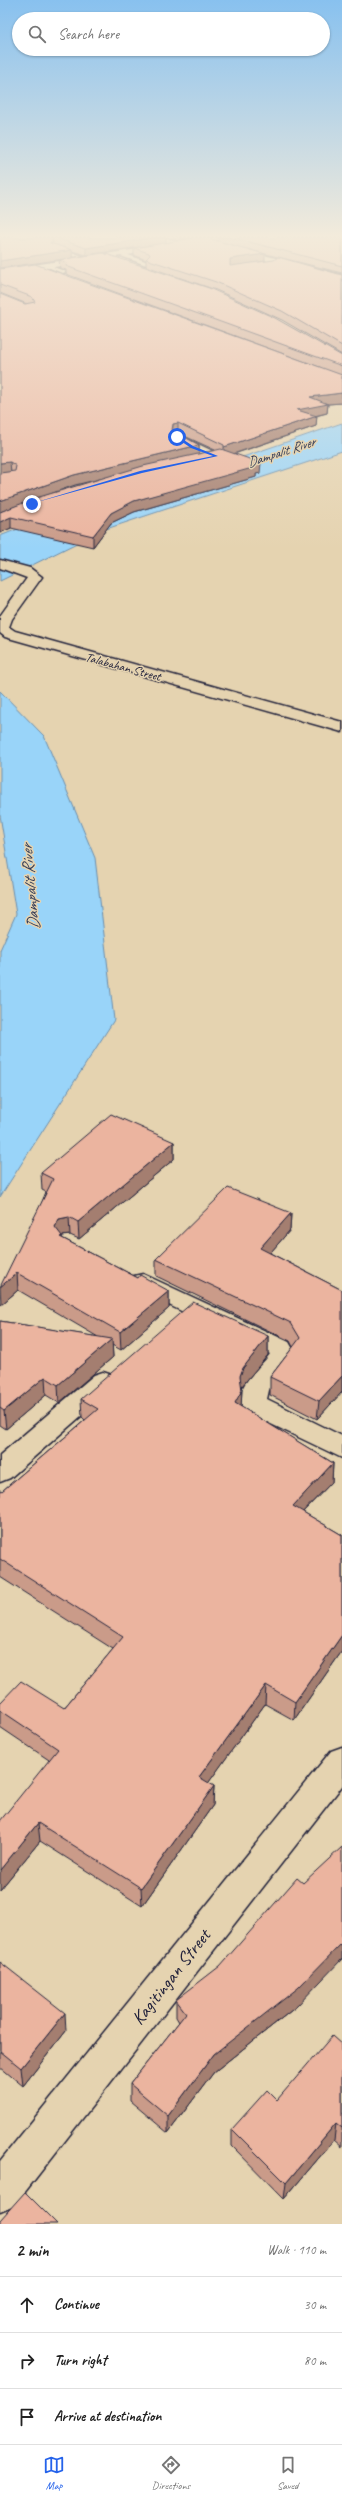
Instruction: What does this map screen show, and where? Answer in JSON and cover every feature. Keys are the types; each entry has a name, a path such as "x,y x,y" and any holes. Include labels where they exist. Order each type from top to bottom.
{"street":[{"path":"177,437 192,447 217,456 190,463"},
{"name":"Talabahan Street","path":"0,564 19,570 35,578 5,619 2,628 10,634 342,727"},
{"path":"122,1272 181,1314 280,1348 284,1356 256,1387 253,1404 342,1448"},
{"path":"0,1471 119,1368"},
{"name":"Kagitingan Street","path":"0,2192 342,1761"}],"water":[{"name":"Dampalit River","path":"342,423 342,451 103,530 0,581 0,536 48,517 231,461"},
{"name":"Dampalit River","path":"0,691 44,736 95,858 114,1020 0,1197 0,950 16,914 0,815"}],"building":[{"path":"0,342 250,342 342,375 342,393 310,397 328,404 297,410 317,416 224,447 224,445 178,423 173,424 172,430 199,445 74,475 0,501 0,473 15,471 16,466 10,462 0,463"},
{"path":"275,342 317,342 342,356 342,366"},
{"path":"335,342 342,342 342,346"},
{"path":"221,449 261,463 252,465 256,467 134,501 111,513 93,536 11,517 0,522 0,512 36,498 143,466"},
{"path":"111,1114 174,1142 78,1222 69,1217 59,1219 55,1227 62,1236 60,1237 138,1278 140,1275 169,1291 120,1332 17,1273 0,1287 53,1179 41,1173"},
{"path":"228,1188 291,1213 260,1248 342,1290 342,1376 319,1401 270,1377 300,1338 291,1323 156,1259"},
{"path":"193,1302 268,1336 243,1368 240,1376 242,1390 235,1403 333,1463 293,1506 342,1535 342,1635 295,1702 266,1685 199,1777 214,1786 141,1888 38,1823 0,1870 0,1821 58,1749 0,1710 0,1703 21,1681 64,1708 123,1637 0,1559 0,1490 2,1491 98,1409 81,1399"},
{"path":"0,1321 112,1339 58,1385 45,1377 4,1411 0,1408"},
{"path":"342,1847 342,1943 298,1988 214,2054 168,2116 130,2084 186,2013 176,2000 220,1966 297,1878 303,1883"},
{"path":"0,1962 65,2013 21,2068 0,2051"},
{"path":"332,2036 342,2045 342,2128 336,2123 286,2183 232,2129 267,2090 277,2100"},
{"path":"25,2192 57,2224 0,2224 0,2220"}],"route":[{"path":"32,504 141,472 217,456 192,447 177,437"}]}
